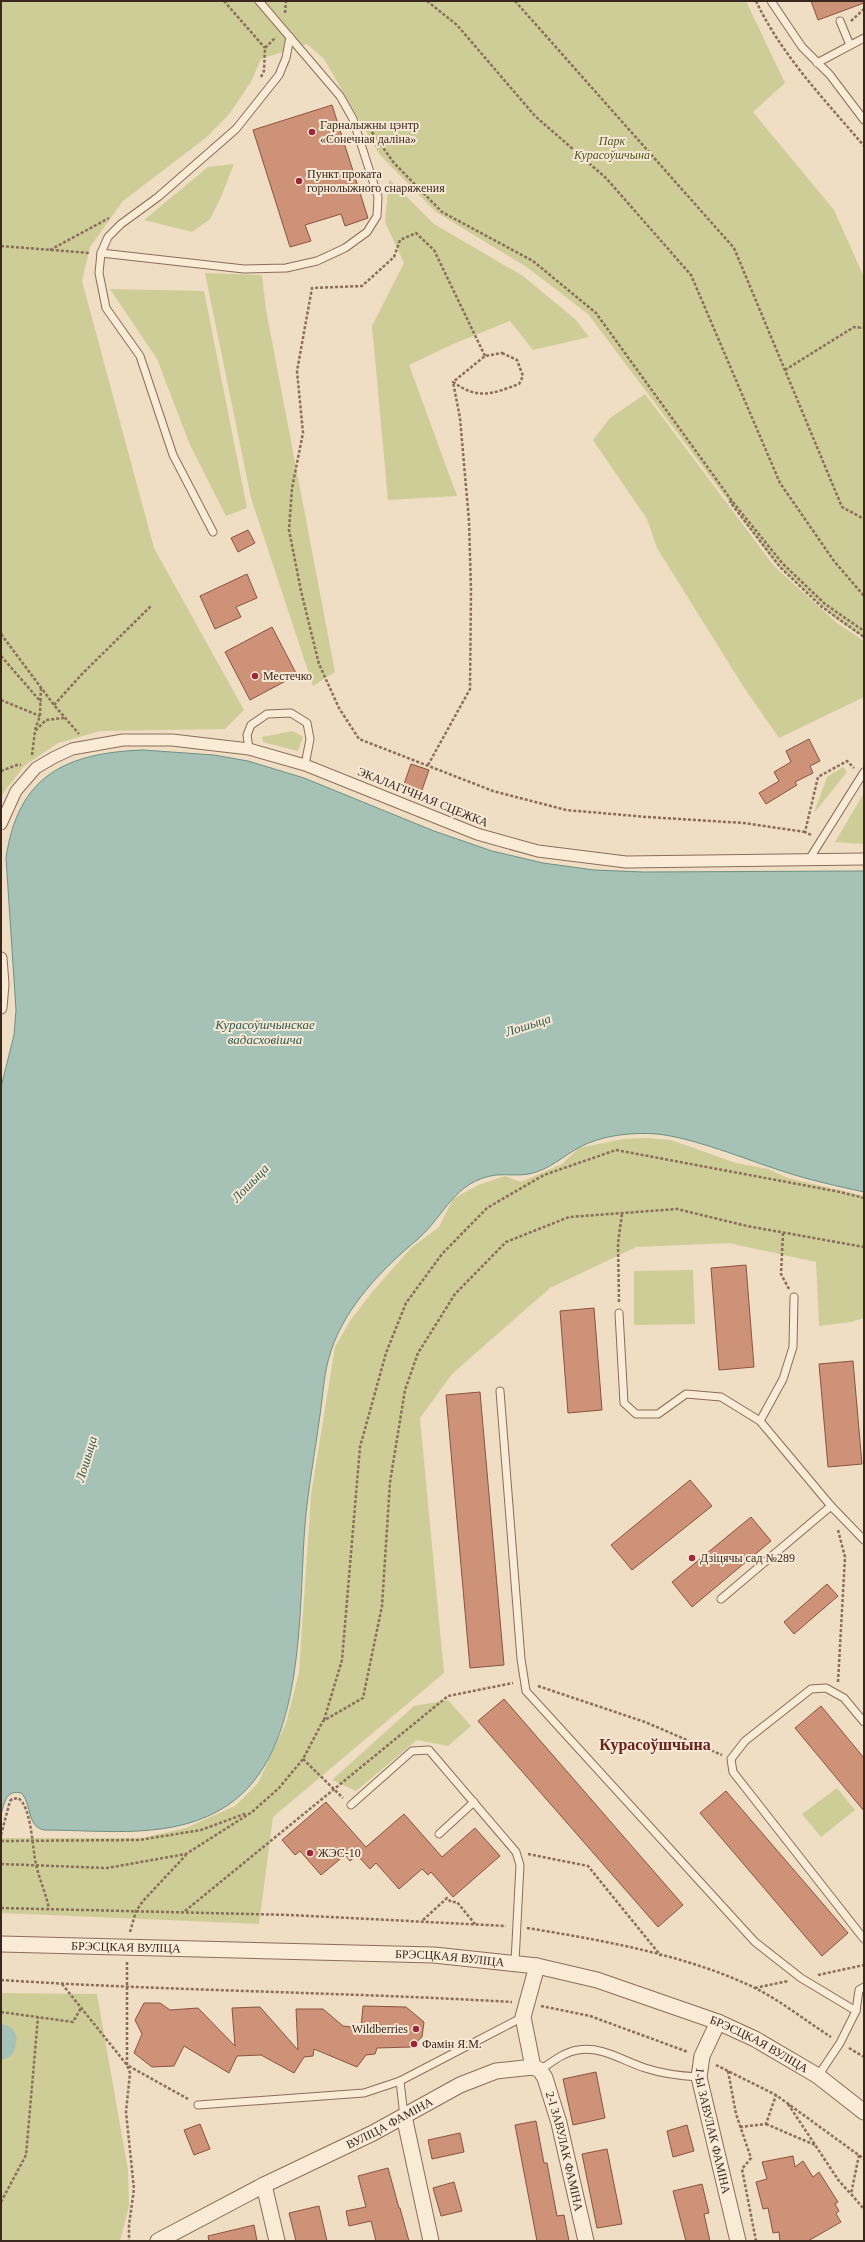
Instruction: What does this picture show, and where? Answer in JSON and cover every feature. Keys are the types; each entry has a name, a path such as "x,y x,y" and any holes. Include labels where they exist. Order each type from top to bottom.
{"street":[{"name":"ЭКАЛАГІЧНАЯ СЦЕЖКА","path":"36,768 72,749 89,745 123,740 172,740 249,749 305,765 477,834 538,851 626,862 864,858"},
{"path":"1,824 16,791 36,768"},
{"path":"1,958 3,984 1,1008"},
{"name":"БРЭСЦКАЯ ВУЛІЦА","path":"1,1944 127,1946 434,1955 515,1962 537,1966 597,1980 718,2022 755,2039 818,2076 864,2112"},
{"path":"537,1966 525,2010 537,2068"},
{"name":"1-Ы ЗАВУЛАК ФАМІНА","path":"718,2022 702,2056 700,2078 738,2241"},
{"name":"ВУЛІЦА ФАМІНА","path":"158,2241 264,2185 372,2133 460,2085 496,2071 537,2068"},
{"name":"2-І ЗАВУЛАК ФАМІНА","path":"537,2068 545,2078 559,2123 586,2241"},
{"path":"404,2116 432,2241"},
{"path":"264,2185 277,2241"}],"lane":[{"path":"101,253 244,269 286,268 317,261 344,248 367,232 377,216 378,197 353,119 340,96 260,1"},
{"path":"771,1 802,47 830,75 864,120"},
{"path":"840,21 850,45"},
{"path":"213,532 173,455 140,356 106,308 99,273 101,253 108,237 121,224 158,197 236,129 279,75 286,58 290,38"},
{"path":"817,63 864,38"},
{"path":"249,749 248,735 251,725 268,714 291,713 307,723 310,739 305,765"},
{"path":"810,858 861,771"},
{"path":"760,1421 783,1379 793,1347 794,1297"},
{"path":"619,1313 624,1403 636,1414 658,1414 686,1394 721,1397 760,1421 831,1506 864,1540"},
{"path":"500,1391 522,1659 526,1691 538,1706 755,1942 801,1978 856,2011"},
{"path":"721,1599 831,1506"},
{"path":"864,1722 844,1698 826,1688 811,1689 746,1741 731,1759 733,1772 864,1939"},
{"path":"351,1805 412,1751 430,1750 516,1852 520,1865 515,1962"},
{"path":"439,1834 474,1802"},
{"path":"818,2076 840,2043 856,2011 859,1990 864,1987"},
{"path":"198,2105 364,2093 400,2081 525,2010"},
{"path":"537,2068 559,2057 578,2050 605,2051 644,2068 674,2076 700,2078"},
{"path":"400,2081 404,2116"}],"path":[{"path":"224,1 265,48"},
{"path":"427,1 457,25 535,116 606,178 691,274 780,483 834,561 864,596"},
{"path":"515,1 734,248 842,507 864,519"},
{"path":"756,1 777,39 791,59 864,146"},
{"path":"258,83 264,71 265,48 283,30"},
{"path":"368,127 394,163 442,212 533,261 596,313 732,501 783,564 825,604 864,631"},
{"path":"50,250 113,216"},
{"path":"485,356 434,250 416,233 400,240 394,257 362,286 312,288 297,371 303,433 292,488 289,530 301,591 320,664 339,708 359,739 493,791 566,810 744,823 806,832 814,837"},
{"path":"1,246 101,253"},
{"path":"785,370 854,327 864,328"},
{"path":"502,353 517,360 523,376 520,384 483,394 466,391 453,382 485,356 502,353"},
{"path":"428,765 470,689 472,590 469,521 460,418 453,382"},
{"path":"732,501 730,502 780,567 822,607 864,636"},
{"path":"54,705 82,674 151,606"},
{"path":"1,634 64,718 89,745"},
{"path":"1,656 41,702"},
{"path":"36,768 32,756 35,731 40,716 41,686"},
{"path":"1,700 40,716"},
{"path":"35,731 46,720 64,718"},
{"path":"806,832 818,777 847,761 861,771"},
{"path":"323,1721 342,1660 360,1447 386,1353 406,1303 442,1254 486,1208 544,1175 616,1150 840,1192 864,1198"},
{"path":"619,1313 618,1243 622,1214"},
{"path":"783,1233 782,1274 794,1297"},
{"path":"831,1506 846,1557 837,1694"},
{"path":"1,1908 184,1912 448,1696 525,1681 645,1722 731,1759"},
{"path":"303,1759 351,1805"},
{"path":"1,1834 10,1802 12,1799 18,1798 23,1802 28,1815 36,1865 49,1909"},
{"path":"1,1841 32,1842 140,1840 201,1830 252,1812 186,1854 136,1911 127,1946 127,2066"},
{"path":"516,1852 588,1866 662,1956"},
{"path":"1,1864 107,1868 186,1854"},
{"path":"452,1902 453,1897"},
{"path":"422,1921 447,1898 452,1902 457,1902 476,1924"},
{"path":"1,1980 127,1988 388,1995 590,2016 702,2056 728,2072 786,2101 864,2159"},
{"path":"61,1984 127,2066 130,2072 126,2112 134,2189 128,2225 129,2241"},
{"path":"1,2012 73,2022 81,2008"},
{"path":"1,2202 26,2155 38,2017"},
{"path":"127,2066 198,2105"},
{"path":"728,2072 740,2127 751,2158 742,2169 756,2241"},
{"path":"766,2124 776,2095"},
{"path":"786,2101 839,2181 864,2209"},
{"path":"740,2127 766,2124 816,2146"},
{"path":"851,2194 859,2155"}],"green space":[{"name":"Парк Курасоўшчына","path":"1,1 746,1 785,83 753,112 834,210 864,277 864,638 837,620 775,563 588,314 528,268 436,212 379,154 324,59 307,44 261,59 251,82 230,113 207,137 123,201 90,247 82,281 154,548 244,710 225,729 100,731 58,743 24,766 1,796"},
{"path":"234,164 221,197 210,219 192,232 144,220 208,167"},
{"path":"389,179 434,224 523,276 576,320 589,337 533,350 510,321 453,344 409,365 457,496 388,500 372,326 404,263 385,222"},
{"path":"205,273 262,275 266,310 335,672 313,686 251,498"},
{"path":"110,289 204,291 247,508 226,516 190,445 157,359"},
{"path":"645,394 774,566 837,623 864,641 864,697 779,738 743,686 657,548 647,519 593,440 610,418"},
{"path":"293,731 303,737 298,751 263,742 262,737"},
{"path":"843,767 847,772 814,813 827,777"},
{"path":"864,793 864,844 835,842"},
{"path":"647,1138 671,1140 736,1163 768,1169 788,1178 864,1196 864,1318 851,1322 819,1326 816,1262 729,1243 636,1247 550,1288 452,1374 420,1418 444,1673 273,1817 259,1924 1,1913 1,1838 142,1838 186,1828 235,1806 258,1783 286,1723 299,1673 311,1495 335,1347 350,1321 373,1291 411,1248 439,1227 453,1199 478,1185 505,1176 521,1182 562,1164 579,1148 623,1139"},
{"path":"693,1270 695,1324 634,1325 634,1271"},
{"path":"448,1700 471,1726 448,1746 417,1740 356,1791 332,1780 414,1706"},
{"path":"837,1788 855,1810 821,1837 802,1814"},
{"path":"1,1993 97,1994 128,2170 129,2206 120,2241 1,2241"}],"water":[{"name":"Курасоўшчынскае вадасховішча","path":"143,750 214,755 248,761 304,778 434,831 492,851 543,863 594,870 643,872 864,871 864,1192 823,1183 792,1174 687,1140 648,1133 618,1135 598,1140 580,1147 549,1166 536,1172 525,1175 496,1175 482,1178 460,1191 428,1229 367,1289 355,1304 346,1319 337,1335 331,1351 325,1375 306,1511 301,1597 294,1677 285,1716 272,1751 254,1781 228,1805 207,1816 185,1824 162,1829 139,1831 115,1832 44,1830 38,1828 34,1824 27,1802 21,1793 12,1793 6,1798 1,1815 1,1087 14,1035 16,1010 6,858 12,830 22,807 34,788 50,774 69,764 91,756 115,752"}],"building":[{"path":"811,1 864,1 864,3 818,20"},
{"path":"332,105 368,218 345,226 341,214 305,225 311,241 290,247 253,130"},
{"path":"248,530 255,543 238,552 231,538"},
{"path":"247,574 257,598 236,607 241,617 215,629 200,596"},
{"path":"272,627 297,675 250,700 225,652"},
{"path":"809,739 820,761 810,766 813,773 795,782 797,785 766,804 759,793 779,781 774,772 791,762 786,751"},
{"path":"411,764 429,770 421,793 403,787"},
{"path":"746,1265 754,1367 719,1370 711,1268"},
{"path":"594,1308 602,1410 568,1413 560,1311"},
{"path":"853,1361 862,1464 828,1467 819,1364"},
{"path":"480,1392 504,1665 470,1668 446,1395"},
{"path":"690,1480 712,1506 632,1570 611,1545"},
{"path":"751,1517 771,1541 692,1607 672,1582"},
{"path":"827,1584 838,1596 794,1634 784,1622"},
{"path":"504,1699 683,1905 658,1927 478,1721"},
{"path":"821,1706 864,1758 864,1811 795,1728"},
{"path":"726,1791 848,1933 822,1956 700,1813"},
{"path":"326,1802 366,1847 404,1814 442,1857 475,1828 500,1856 453,1897 431,1872 428,1875 422,1869 399,1889 376,1863 370,1869 357,1855 350,1861 345,1855 321,1875 300,1851 295,1855 282,1840"},
{"path":"144,2003 160,2003 170,2010 198,2008 235,2046 232,2008 260,2007 298,2050 296,2009 323,2009 343,2026 361,2028 363,2006 406,2007 424,2022 422,2037 411,2047 377,2048 375,2054 366,2055 357,2067 314,2049 313,2056 304,2057 294,2073 261,2055 237,2056 229,2073 184,2046 174,2066 152,2067 134,2053 142,2034 135,2020"},
{"path":"596,2072 605,2118 573,2125 563,2079"},
{"path":"536,2121 544,2163 547,2163 557,2216 564,2215 569,2241 537,2241 515,2125"},
{"path":"200,2124 210,2149 194,2155 184,2130"},
{"path":"687,2125 694,2151 673,2157 667,2131"},
{"path":"460,2133 464,2152 432,2159 428,2140"},
{"path":"607,2149 622,2224 597,2228 582,2154"},
{"path":"793,2156 795,2167 803,2161 813,2177 819,2172 838,2202 835,2204 839,2211 836,2214 841,2222 808,2241 780,2241 779,2232 773,2233 768,2208 763,2209 756,2182 767,2179 762,2162"},
{"path":"388,2168 409,2241 376,2241 371,2221 349,2226 346,2211 366,2207 358,2176"},
{"path":"454,2182 462,2211 441,2216 433,2188"},
{"path":"702,2184 709,2213 704,2214 710,2241 686,2241 673,2191"},
{"path":"319,2206 327,2241 296,2241 289,2213"},
{"path":"254,2225 257,2241 209,2241 208,2236"}],"waterway":[{"name":"Лошыца","path":"1,2045 2,2039"}],"place":[{"name":"Гарналыжны цэнтр «Сонечная даліна»","path":"312,132"},
{"name":"Пункт проката горнолыжного снаряжения","path":"299,181"},
{"name":"Местечко","path":"255,676"},
{"name":"Дзіцячы сад №289","path":"692,1558"},
{"name":"ЖЭС-10","path":"310,1853"},
{"name":"Wildberries","path":"416,2029"},
{"name":"Фамін Я.М.","path":"414,2044"}],"district":[{"name":"Курасоўшчына","path":"655,1744"}]}
